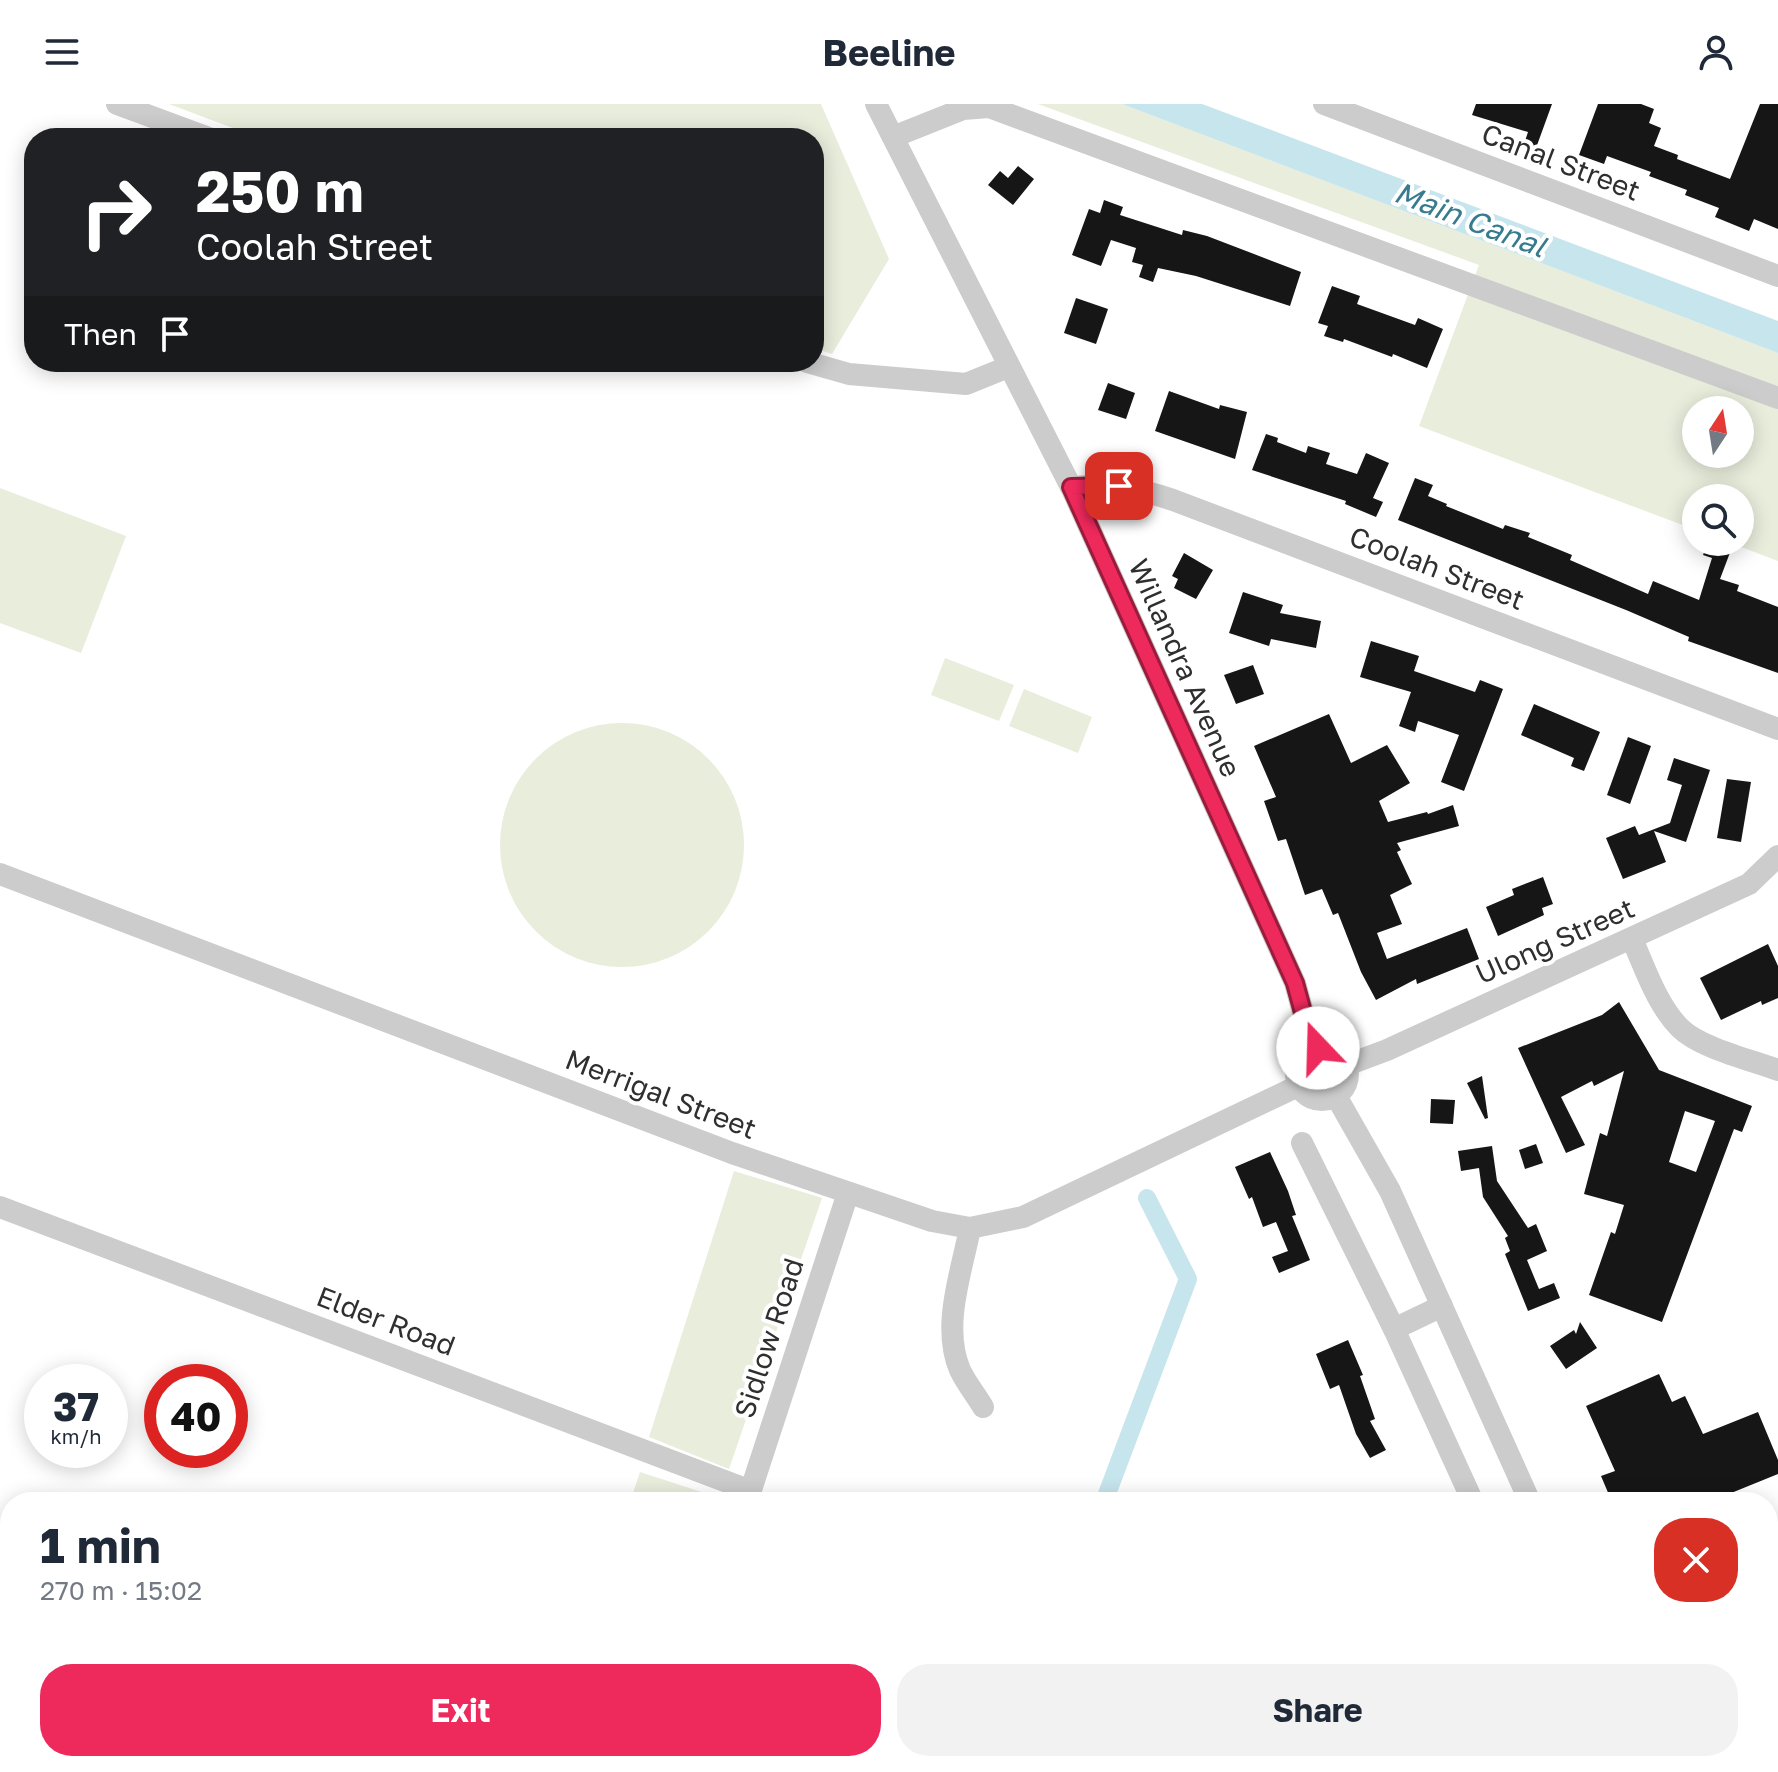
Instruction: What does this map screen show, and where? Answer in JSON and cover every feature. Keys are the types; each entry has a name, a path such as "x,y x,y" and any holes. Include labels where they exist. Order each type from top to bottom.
{"street":[{"path":"117,104 182,128"},
{"name":"Willandra Avenue","path":"876,104 1071,487 1295,983 1313,1049"},
{"name":"Canal Street","path":"1324,104 1778,276"},
{"path":"893,137 963,109 989,107 1778,398"},
{"path":"824,367 849,374 966,384 1008,367"},
{"name":"Coolah Street","path":"1071,487 1103,484 1135,487 1173,500 1778,729"},
{"name":"Ulong Street","path":"1347,1065 1749,884 1778,856"},
{"name":"Merrigal Street","path":"0,874 717,1147 932,1221 970,1228 1023,1217 1298,1086"},
{"path":"1632,939 1659,998 1682,1030 1714,1046 1778,1070"},
{"path":"1313,1049 1333,1050 1347,1065 1347,1082 1336,1096 1315,1099 1298,1086 1297,1064 1313,1049"},
{"path":"1336,1096 1376,1162 1526,1492"},
{"path":"1302,1143 1394,1329 1468,1492"},
{"name":"Sidlow Road","path":"750,1492 848,1193"},
{"name":"Elder Road","path":"0,1207 739,1492"},
{"path":"970,1228 954,1300 954,1335 959,1367 983,1407"},
{"path":"1394,1329 1442,1306"}],"green space":[{"path":"169,104 821,104 889,259 832,354 824,351 824,128 233,128"},
{"path":"1038,104 1122,104 1778,353 1778,561 1754,552 1754,484 1682,484 1682,525 1419,426 1479,265"},
{"path":"0,488 126,536 81,653 0,623"},
{"path":"945,658 1014,685 999,721 931,695"},
{"path":"1024,689 1092,717 1078,753 1009,726"},
{"path":"622,723 646,725 669,732 690,743 708,759 724,777 735,798 742,821 742,869 735,892 724,913 708,931 690,947 669,958 646,965 622,967 598,965 575,958 554,947 536,931 520,913 509,892 502,869 500,845 502,821 509,798 520,777 536,759 554,743 575,732 598,725"},
{"path":"734,1171 822,1198 729,1469 649,1437"},
{"path":"640,1472 701,1492 633,1492"}],"water":[{"name":"Main Canal","path":"1122,104 1202,104 1778,321 1778,353"}],"building":[{"path":"1476,104 1552,104 1536,148 1524,144 1528,132 1472,115"},
{"path":"1598,104 1641,104 1654,109 1649,123 1661,128 1654,146 1678,155 1677,159 1730,179 1760,104 1778,104 1778,229 1754,219 1749,231 1715,217 1719,208 1685,195 1687,190 1649,176 1651,172 1607,156 1604,164 1579,155"},
{"path":"1018,166 1034,179 1013,205 988,185 1000,171 1008,178"},
{"path":"1104,200 1123,207 1120,215 1182,235 1183,230 1207,236 1301,272 1290,306 1196,276 1158,268 1153,282 1139,277 1143,265 1132,262 1136,248 1111,240 1101,266 1072,255 1089,209 1100,213"},
{"path":"1332,286 1360,296 1357,304 1415,325 1418,318 1443,329 1427,368 1393,354 1392,357 1344,339 1343,342 1324,336 1328,326 1318,323"},
{"path":"1076,298 1108,309 1096,344 1064,333"},
{"path":"1108,383 1135,393 1126,419 1098,410"},
{"path":"1169,391 1219,409 1220,405 1247,412 1235,459 1155,431"},
{"path":"1266,434 1278,438 1277,442 1306,453 1308,446 1330,453 1326,464 1357,474 1366,453 1389,463 1373,498 1383,502 1376,517 1345,504 1346,501 1252,470"},
{"path":"1415,478 1433,485 1428,496 1446,506 1503,529 1505,525 1530,533 1528,537 1572,555 1570,560 1648,594 1653,581 1699,600 1712,558 1706,556 1729,556 1720,579 1739,585 1737,591 1778,607 1778,673 1688,641 1689,637 1626,610 1398,520"},
{"path":"1184,553 1213,570 1196,599 1174,588 1178,579 1172,576"},
{"path":"1243,592 1283,605 1280,613 1321,621 1316,648 1271,639 1269,646 1229,633"},
{"path":"1371,641 1419,656 1414,671 1475,692 1480,680 1503,689 1464,791 1441,782 1459,735 1418,721 1415,732 1399,726 1411,692 1360,677"},
{"path":"1253,665 1264,694 1236,704 1224,675"},
{"path":"1534,704 1600,732 1584,771 1571,766 1574,758 1521,735"},
{"path":"1329,714 1351,763 1387,745 1410,783 1379,801 1388,822 1453,805 1459,826 1397,843 1401,850 1397,852 1412,884 1390,895 1402,924 1377,933 1387,959 1467,928 1479,959 1417,984 1416,979 1376,1000 1361,972 1338,913 1333,915 1322,889 1305,895 1286,839 1278,841 1264,801 1276,797 1254,746"},
{"path":"1628,737 1651,746 1630,804 1607,795"},
{"path":"1674,758 1710,770 1686,842 1654,831 1666,862 1623,879 1606,838 1635,826 1639,835 1670,823 1682,785 1667,780"},
{"path":"1727,779 1751,782 1741,842 1717,838"},
{"path":"1543,877 1553,904 1542,908 1544,915 1498,936 1486,907 1514,895 1512,889"},
{"path":"1768,944 1778,966 1778,998 1762,1005 1761,1001 1721,1020 1700,978"},
{"path":"1619,1002 1659,1070 1752,1106 1742,1132 1734,1129 1662,1322 1589,1295 1624,1205 1584,1194 1600,1133 1607,1136 1624,1071 1594,1086 1592,1081 1561,1097 1585,1145 1566,1153 1518,1048 1602,1015","holes":["1685,1111 1715,1121 1696,1172 1669,1162"]},
{"path":"1482,1076 1488,1118 1485,1119 1467,1083"},
{"path":"1431,1099 1455,1100 1453,1124 1430,1123"},
{"path":"1536,1144 1543,1163 1525,1169 1519,1150"},
{"path":"1492,1146 1497,1181 1528,1228 1536,1224 1547,1251 1527,1260 1539,1289 1554,1283 1560,1298 1528,1311 1505,1254 1510,1251 1505,1238 1508,1236 1483,1197 1479,1168 1461,1171 1458,1151"},
{"path":"1270,1152 1288,1191 1296,1215 1292,1216 1310,1260 1279,1273 1272,1257 1288,1251 1276,1222 1263,1227 1252,1197 1249,1199 1235,1167"},
{"path":"1580,1322 1597,1348 1566,1369 1550,1346 1574,1330 1576,1334"},
{"path":"1348,1340 1363,1375 1360,1376 1375,1419 1370,1421 1386,1450 1370,1458 1356,1434 1339,1385 1330,1389 1316,1354"},
{"path":"1659,1374 1672,1402 1685,1396 1703,1434 1758,1412 1778,1460 1778,1474 1734,1492 1608,1492 1601,1476 1615,1471 1586,1406"}],"waterway":[{"path":"1108,1492 1188,1279 1147,1198"}],"route":[{"path":"1119,486 1071,487 1295,983 1313,1049 1318,1048"}]}
